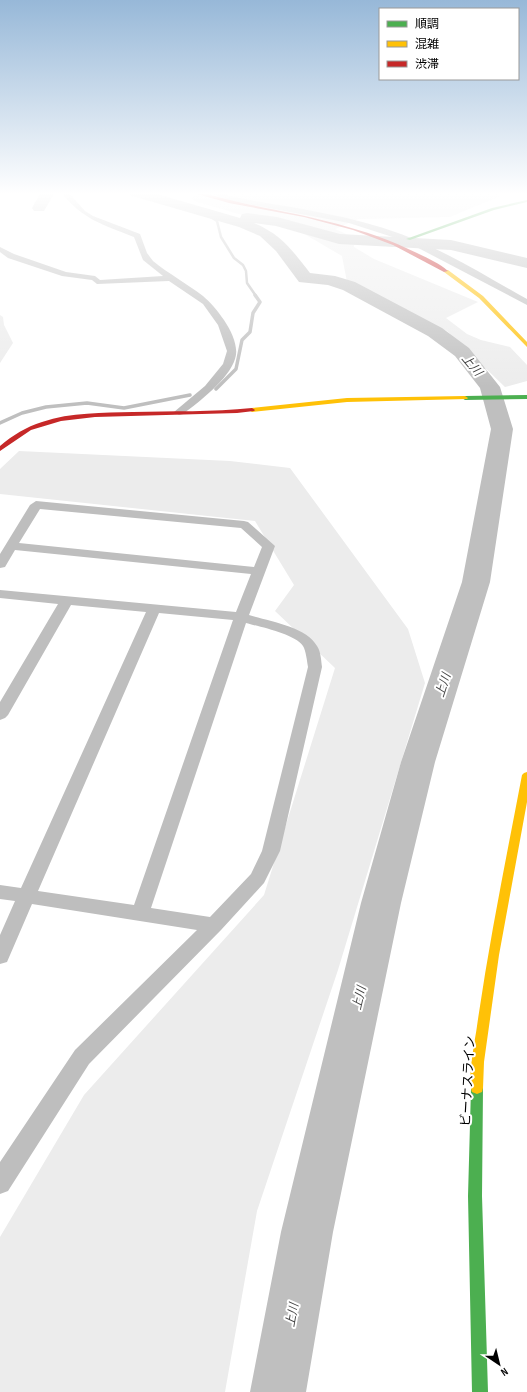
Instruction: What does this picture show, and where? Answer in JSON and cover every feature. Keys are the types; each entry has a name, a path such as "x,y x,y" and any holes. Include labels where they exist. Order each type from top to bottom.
{"main road":[{"path":"420,257 468,285 481,296 527,345"},
{"path":"0,449 27,428 58,418 78,415 242,411 347,400 527,397"},
{"name":"ビーナスライン","path":"480,1392 475,1196 478,1062 493,955 527,775"}],"street":[{"path":"14,257 65,274 95,278 97,282 116,284 147,279 173,278"},
{"path":"146,257 201,298 214,311 226,334 232,358 226,368 193,403 179,412"},
{"path":"444,257 527,302"},
{"path":"436,265 455,262"},
{"path":"0,564 36,505 244,525 269,546 241,617 140,914"},
{"path":"11,546 260,571"},
{"path":"0,594 241,617 285,630 304,638 311,647 316,667 271,851 258,878 214,925 82,1058 54,1098 0,1183"},
{"path":"0,714 67,600"},
{"path":"0,956 154,609"},
{"path":"0,892 214,925"}],"shaded area":[{"path":"342,257 371,257 478,302 446,318 467,334 481,340 510,347 527,365 527,381 505,387 447,331 386,306 347,282"},
{"path":"0,315 3,317 4,325 13,343 0,363"},
{"path":"19,451 230,461 290,468 408,629 425,683 338,970 257,1211 225,1392 0,1392 0,1237 84,1095 264,895 335,668 275,611 294,585 255,521 0,494 0,469"}],"waterway":[{"path":"233,257 243,265 246,271 247,283 256,296"},
{"name":"上川","path":"278,1392 307,1232 381,903 418,762 476,582 502,429 490,387 462,352 435,332 349,286 328,280 305,278 289,257"},
{"path":"501,257 527,263"},
{"path":"216,389 236,369 242,340 250,332 253,313 260,302 255,295"},
{"path":"0,423 22,413 46,407 87,403 124,408 190,395"}],"traffic: fast":[{"path":"465,398 527,397"},
{"path":"477,1088 475,1196 480,1392"}],"traffic: slow":[{"path":"446,271 481,297 527,345"},
{"path":"252,410 347,400 465,398"},
{"path":"477,1088 478,1062 493,955 527,775"}],"traffic: jam":[{"path":"421,257 446,271"},
{"path":"0,449 14,437 29,429 45,423 78,416 207,413 252,410"}]}
